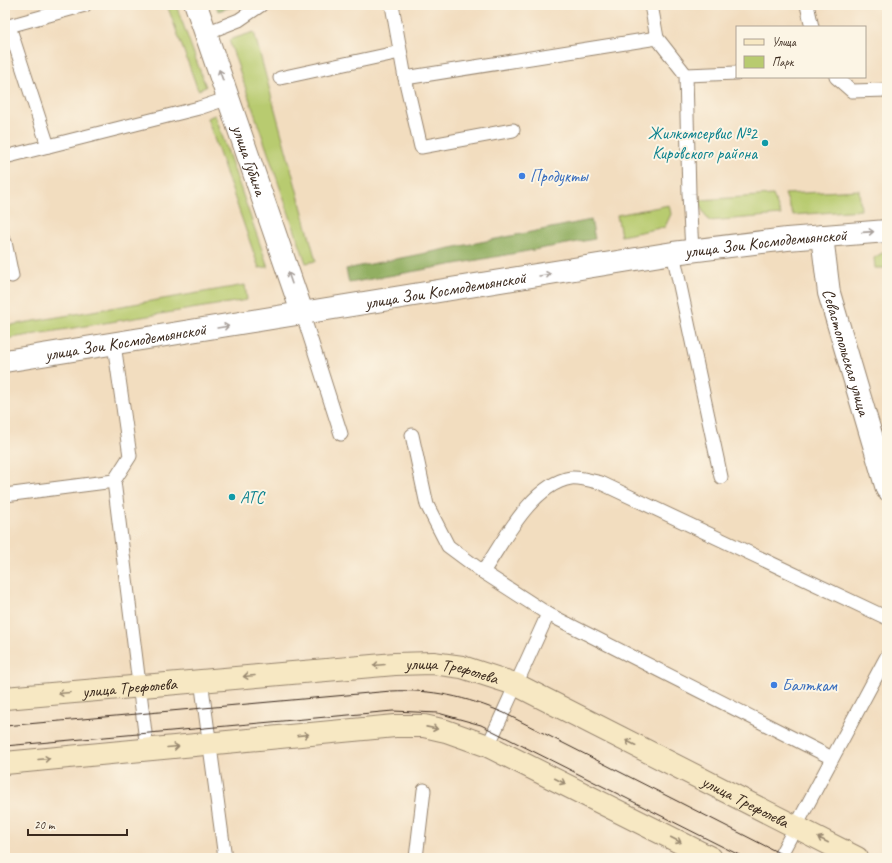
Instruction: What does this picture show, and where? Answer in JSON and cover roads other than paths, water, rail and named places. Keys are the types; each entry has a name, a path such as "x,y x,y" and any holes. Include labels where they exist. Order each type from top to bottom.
{"street":[{"name":"улица Губина","path":"196,5 303,315"},
{"name":"улица Зои Космодемьянской","path":"5,362 303,315 682,252 822,236 887,231"},
{"name":"Севастопольская улица","path":"822,236 829,293 887,489"},
{"name":"улица Трефолева","path":"5,698 395,664 433,663 462,667 515,684 857,858"},
{"path":"5,763 395,726 424,726 446,731 488,746 711,858"}],"lane":[{"path":"48,146 7,26 85,5"},
{"path":"206,32 239,20 261,5"},
{"path":"392,5 405,78 421,147 513,130"},
{"path":"651,5 657,38 686,74 689,194 682,252 721,477"},
{"path":"808,5 812,26"},
{"path":"405,78 657,38"},
{"path":"280,78 400,52"},
{"path":"686,74 736,73"},
{"path":"837,78 852,90 887,90"},
{"path":"5,156 229,98"},
{"path":"5,242 12,276"},
{"path":"303,315 341,434"},
{"path":"114,344 130,456 114,481 147,749"},
{"path":"412,435 427,505 448,546 483,572 548,614 832,758"},
{"path":"483,572 528,504 548,487 572,478 602,483 887,618"},
{"path":"5,495 114,481"},
{"path":"488,746 548,614"},
{"path":"779,858 887,656"},
{"path":"201,680 225,858"},
{"path":"416,858 424,790"}],"tram line":[{"path":"5,726 391,691 420,691 449,695 463,698 504,713 789,858"},
{"path":"5,746 393,711 438,713 481,725 745,858"}],"place":[{"name":"Жилкомсервис №2 Кировского района","path":"765,143"},
{"name":"Продукты","path":"522,176"},
{"name":"АТС","path":"232,497"},
{"name":"Балткам","path":"774,685"}]}
